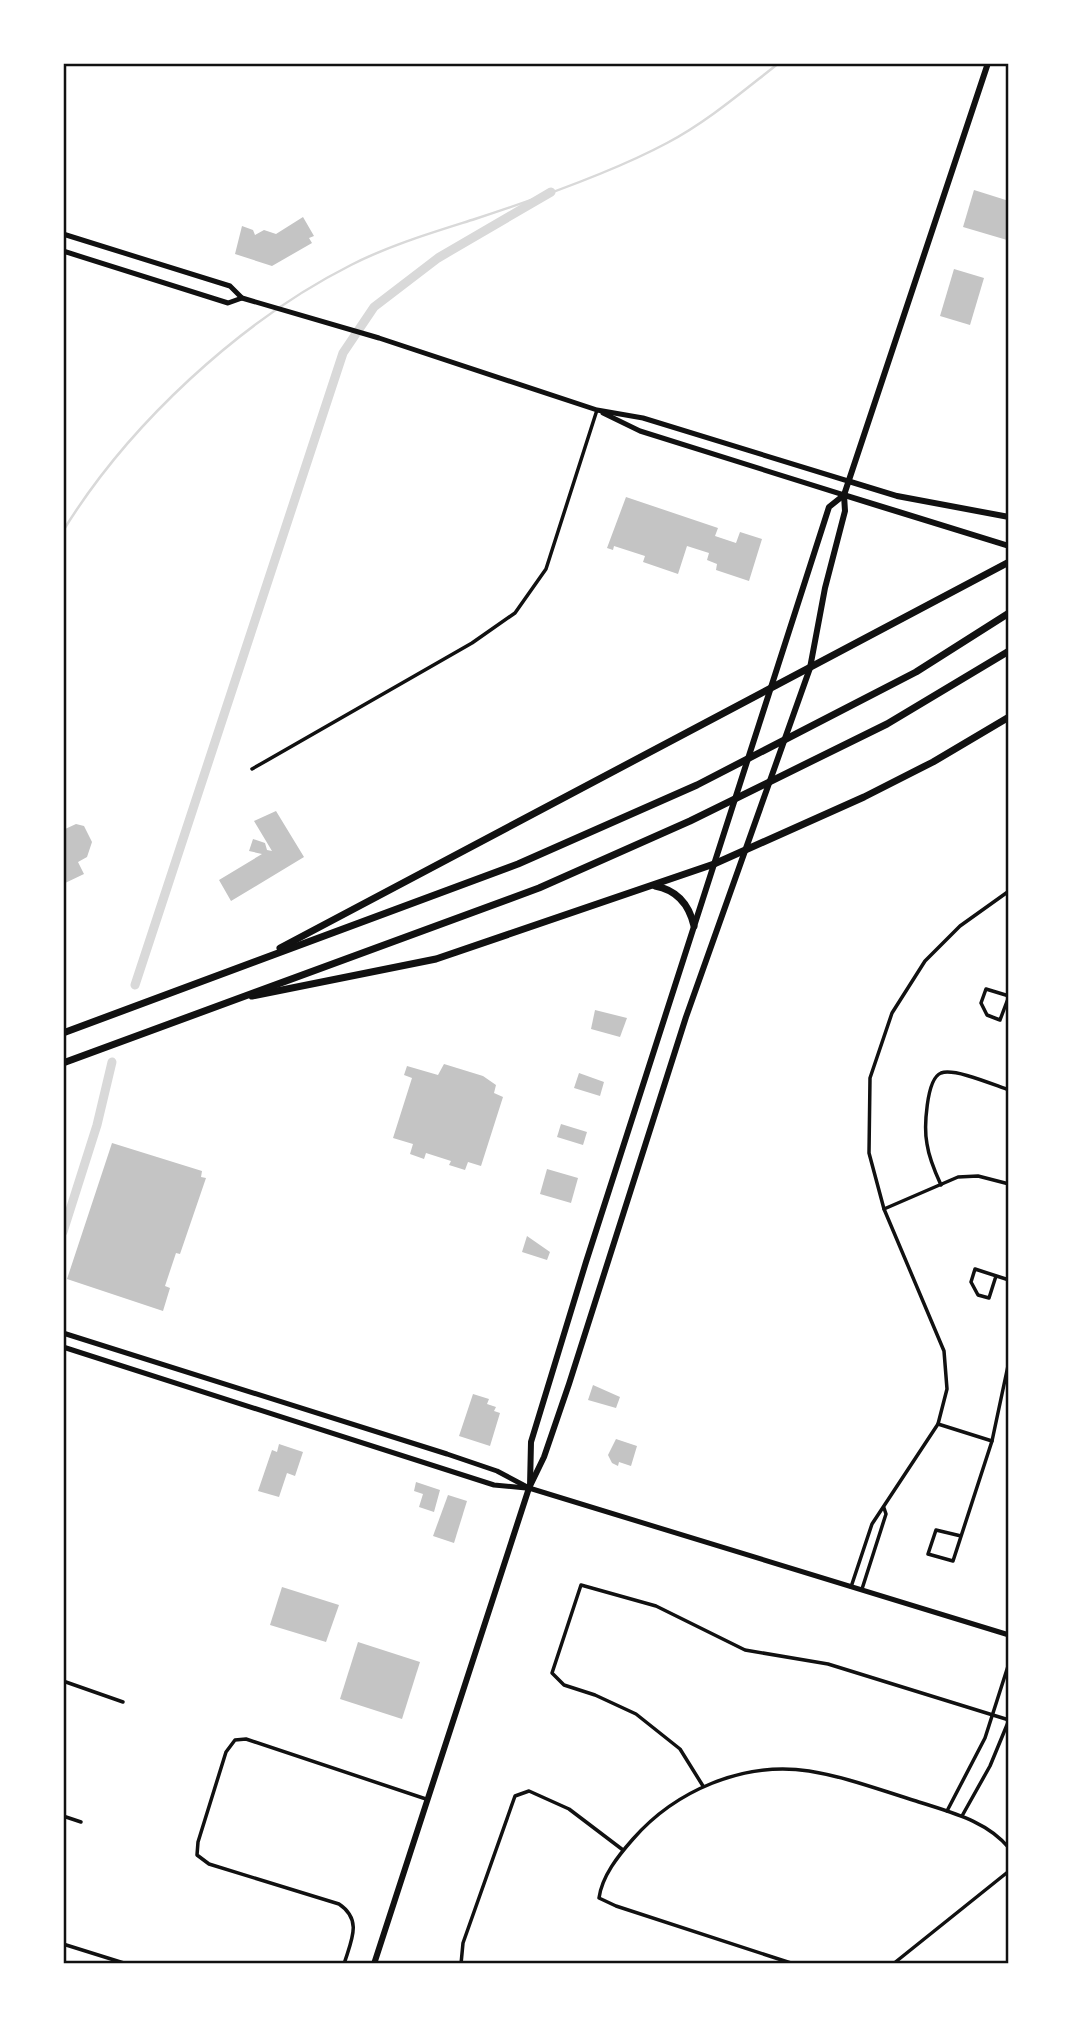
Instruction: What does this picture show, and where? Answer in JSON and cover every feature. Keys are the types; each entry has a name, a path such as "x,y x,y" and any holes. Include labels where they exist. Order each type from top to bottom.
{"highway":[{"path":"254,961 1009,562"},
{"path":"63,1033 518,864 697,785 916,671 1009,613"},
{"path":"63,1062 539,888 690,821 887,724 1009,651"},
{"path":"228,1001 436,959 654,886 714,864 852,803 933,762 1009,717"},
{"path":"654,886 677,894 691,913 694,926"}],"main road":[{"path":"374,1964 530,1488 544,1457 686,1017 810,668 825,589 845,511 844,495 848,481 988,63"},
{"path":"63,234 230,286 242,299"},
{"path":"100,263 106,247"},
{"path":"63,251 228,303 242,299 379,338 597,410 640,431 1009,546"},
{"path":"597,410 643,418 897,496 1009,517"},
{"path":"530,1488 531,1442 767,692 829,507 844,495"},
{"path":"63,1333 447,1454 497,1471 530,1488 1009,1635"},
{"path":"63,1347 494,1485 530,1488"}],"street":[{"path":"252,769 472,643 515,613 546,569 597,410"},
{"path":"851,1587 872,1524 938,1424 947,1389 944,1351 884,1209 869,1153 870,1078 892,1013 925,961 960,926 1009,891"},
{"path":"986,989 1009,996 1000,1020 987,1015 981,1003 986,989"},
{"path":"941,1185 926,1142 930,1088 937,1075 944,1072 957,1074 1009,1090"},
{"path":"884,1209 958,1177 978,1176 1009,1184"},
{"path":"996,1276 989,1298 978,1295 971,1282 975,1269 1009,1280"},
{"path":"961,1536 936,1530 928,1554 953,1561 992,1441 1009,1361"},
{"path":"938,1424 992,1441"},
{"path":"862,1591 886,1514 884,1508"},
{"path":"862,1553 872,1556"},
{"path":"703,1786 680,1749 636,1714 595,1695 564,1685 552,1673 581,1585 656,1606 745,1650 828,1664 1009,1720 990,1766 962,1816"},
{"path":"947,1811 974,1761 1009,1663"},
{"path":"63,1681 123,1702"},
{"path":"344,1964 356,1928 350,1911 339,1903 209,1864 197,1855 198,1842 226,1752 235,1740 246,1739 426,1800"},
{"path":"794,1964 615,1906 599,1898 601,1885 623,1850 647,1823 676,1800 703,1786 738,1775 805,1770 841,1777 962,1816 1001,1839 1009,1848"},
{"path":"461,1963 463,1942 515,1796 529,1791 569,1809 623,1850"},
{"path":"63,1816 82,1822"},
{"path":"892,1964 1009,1871"},
{"path":"63,1944 127,1964"}],"building":[{"path":"974,190 1009,201 1007,240 963,227"},
{"path":"303,217 314,236 309,238 312,243 272,266 235,254 242,226 253,230 255,235 264,230 276,234"},
{"path":"954,269 984,278 970,325 940,316"},
{"path":"626,497 718,528 715,536 736,543 740,532 762,539 749,581 716,570 717,564 707,560 709,553 687,546 678,574 643,562 645,556 614,546 613,550 607,548"},
{"path":"276,811 304,857 231,901 219,880 262,854 249,851 253,839 265,843 267,850 272,851 254,821"},
{"path":"76,824 84,826 92,842 87,857 78,862 84,874 63,884 63,830"},
{"path":"595,1010 627,1018 620,1037 591,1029"},
{"path":"444,1064 483,1076 496,1085 494,1093 503,1097 481,1166 468,1162 465,1170 449,1165 451,1161 426,1153 424,1159 410,1154 413,1144 393,1138 412,1078 404,1075 407,1066 438,1075"},
{"path":"579,1073 604,1082 600,1096 574,1088"},
{"path":"561,1124 587,1132 583,1145 557,1137"},
{"path":"112,1143 202,1171 201,1177 206,1178 180,1254 176,1253 165,1286 170,1288 163,1311 67,1279"},
{"path":"547,1169 578,1178 571,1203 540,1194"},
{"path":"527,1236 550,1252 547,1260 522,1252"},
{"path":"593,1385 620,1397 616,1408 588,1400"},
{"path":"473,1394 489,1399 487,1404 496,1407 494,1411 500,1413 490,1446 459,1436"},
{"path":"616,1439 637,1446 631,1466 612,1463 608,1455"},
{"path":"279,1444 303,1452 295,1476 287,1473 279,1497 258,1491 272,1450 277,1452"},
{"path":"416,1482 440,1490 434,1512 419,1507 423,1494 414,1491"},
{"path":"448,1495 467,1501 454,1543 433,1536"},
{"path":"282,1587 339,1605 326,1642 270,1625"},
{"path":"358,1642 420,1662 402,1719 340,1699"}],"waterway":[{"path":"63,531 89,491 153,415 228,346 309,288 381,251 548,194 645,154 696,126 779,63"},
{"path":"135,985 343,353 374,307 438,258 551,192"},
{"path":"63,1232 97,1125 112,1062"}]}
